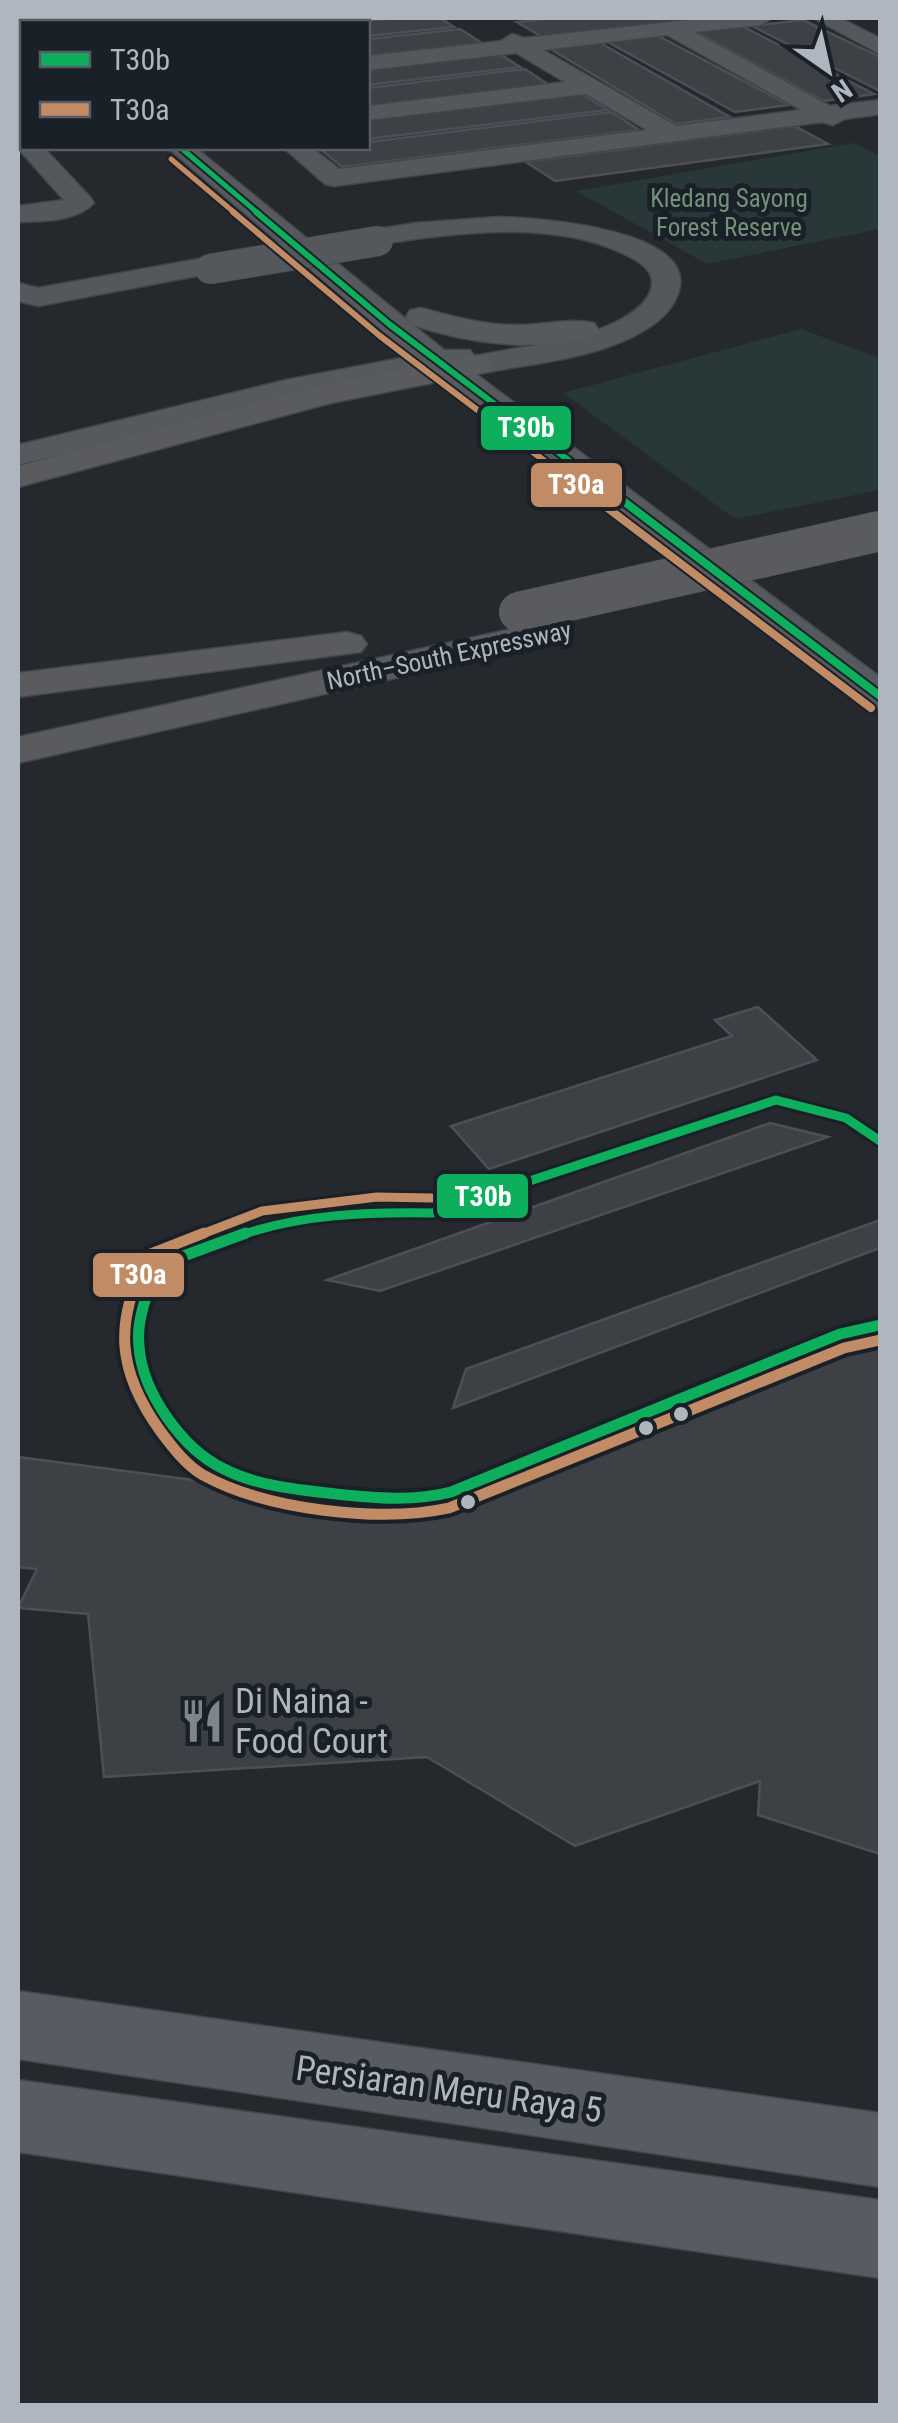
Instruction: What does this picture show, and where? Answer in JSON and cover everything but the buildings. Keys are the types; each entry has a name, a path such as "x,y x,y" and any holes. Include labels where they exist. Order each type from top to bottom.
{"highway":[{"path":"18,477 373,384 473,375"},
{"name":"North–South Expressway","path":"18,750 520,626 880,531"},
{"name":"North–South Expressway","path":"18,718 431,631 520,626 880,560"},
{"path":"18,685 233,660 431,631"}],"main road":[{"path":"183,150 880,696"},
{"path":"208,150 401,319 490,336 593,333"},
{"path":"18,455 286,390 389,354 400,347 401,319"},
{"path":"286,390 473,375 513,382 519,370 593,333"},
{"path":"473,375 880,672"}],"street":[{"path":"370,63 762,18"},
{"path":"824,18 880,47"},
{"path":"488,27 672,134"},
{"path":"672,29 857,132"},
{"path":"370,112 590,86"},
{"path":"299,150 334,178 880,108"},
{"path":"18,214 56,212 81,203 29,155"},
{"path":"29,302 333,244 440,228 509,225 566,230 619,242 654,260 669,281 655,310 620,332 593,333"},
{"path":"29,302 378,241 466,230 538,230 611,245 651,268 656,282 641,307 593,333 473,375"},
{"name":"Persiaran Meru Raya 5","path":"18,2025 880,2150"},
{"path":"18,2116 880,2239"}],"green space":[{"name":"Kledang Sayong Forest Reserve","path":"854,143 880,156 880,229 707,264 576,191"},
{"name":"Kledang Sayong Forest Reserve","path":"801,329 880,358 880,490 735,519 563,393"}],"transit line":[{"name":"T30b","path":"183,150 389,324 880,696"},
{"name":"T30a","path":"171,159 380,336 871,708"},
{"name":"T30b","path":"880,1141 846,1118 776,1100 432,1213 379,1212 266,1226 159,1265 143,1308 138,1345 147,1380 157,1399 189,1442 218,1467 245,1478 299,1489 362,1497 417,1498 466,1487 840,1334 880,1325"},
{"name":"T30a","path":"432,1198 377,1197 262,1211 148,1255 124,1320 126,1361 141,1403 188,1464 224,1485 282,1502 382,1513 437,1511 478,1498 844,1348 880,1340"}],"place":[{"name":"Di Naina - Food Court","path":"202,1721"}]}
